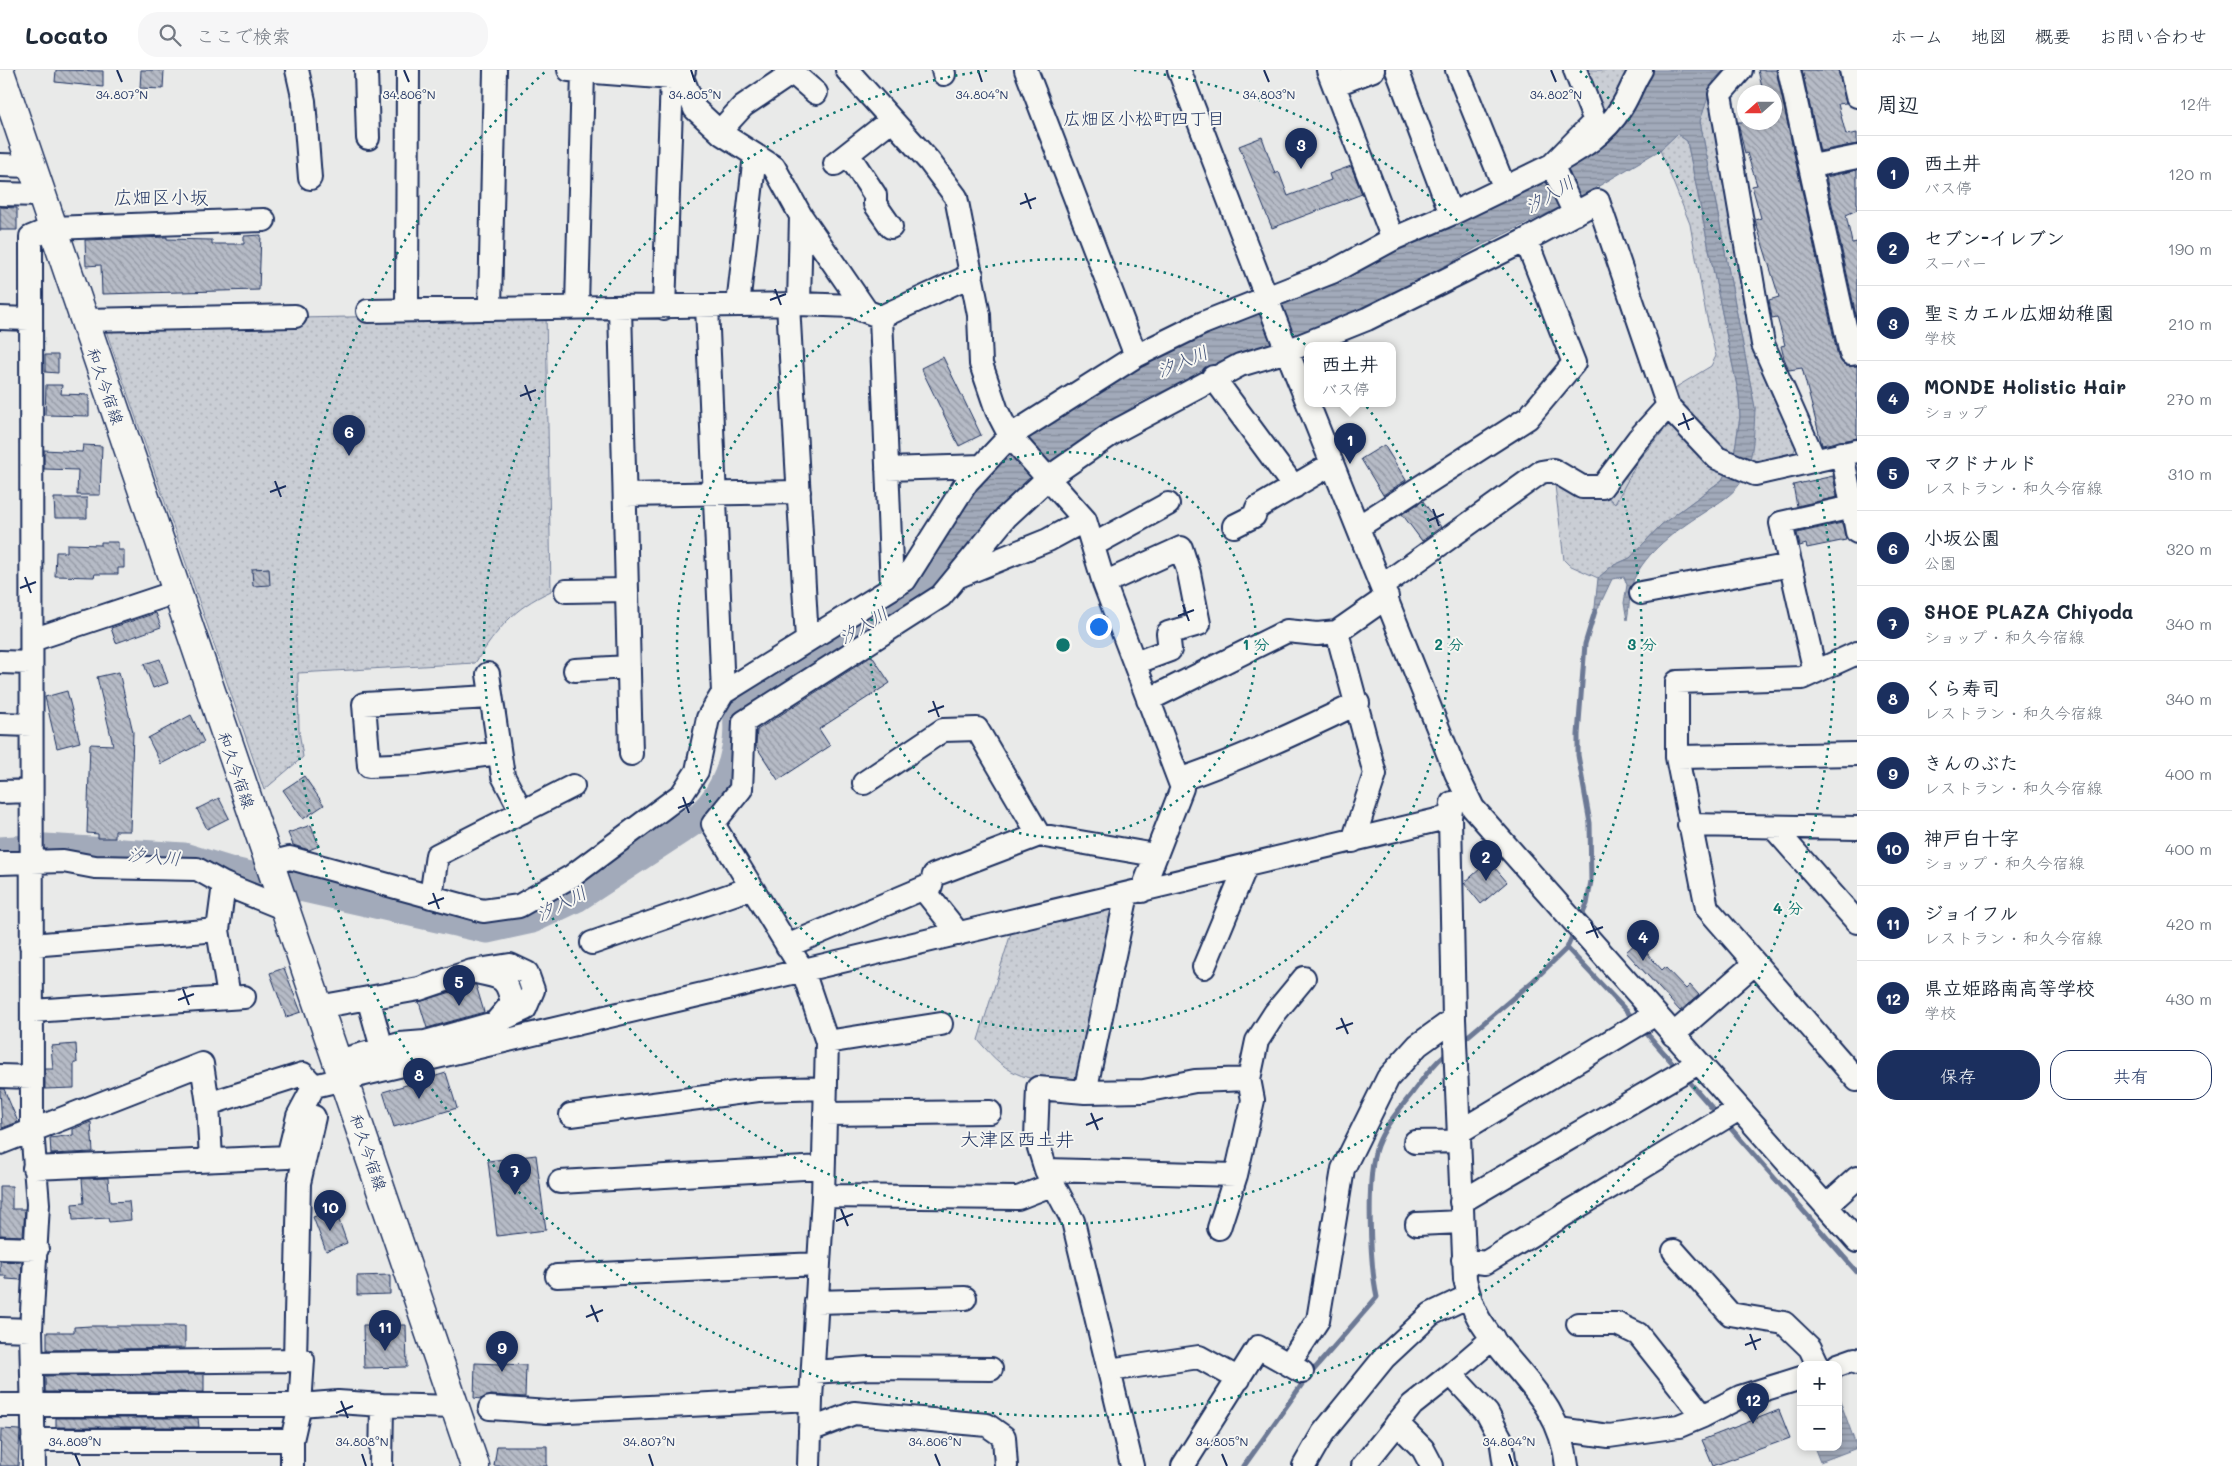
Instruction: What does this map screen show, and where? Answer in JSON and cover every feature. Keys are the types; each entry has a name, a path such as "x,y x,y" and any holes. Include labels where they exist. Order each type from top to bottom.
{"main road":[{"name":"和久今宿線","path":"0,72 8,124 31,166 53,228 318,1007 330,1077 455,1407 475,1466"}],"street":[{"path":"0,72 7,70"},
{"path":"297,70 304,102 310,178"},
{"path":"366,70 368,138"},
{"path":"407,309 408,70"},
{"path":"490,308 495,70"},
{"path":"577,306 576,70 679,74"},
{"path":"847,70 929,161 956,197 979,316 980,364 997,411 1010,436 1084,520 1104,583 1182,788 1155,855 1135,893 1084,1092"},
{"path":"1026,70 1136,356"},
{"path":"1179,70 1304,395"},
{"path":"1373,70 1331,78 1393,239"},
{"path":"1397,70 1451,214"},
{"path":"1458,70 1505,190"},
{"path":"1552,165 1595,121 1575,70"},
{"path":"269,863 290,858 483,911 519,906 572,876 682,794 697,771 708,718 724,693 905,580 967,482 1010,436 1136,356 1203,323 1332,272 1393,239 1505,190 1552,165 1583,147 1608,126 1621,108 1641,70"},
{"path":"1741,70 1720,94 1763,344 1814,459"},
{"path":"1789,70 1812,166 1851,354 1857,353"},
{"path":"1851,70 1857,96"},
{"path":"720,132 743,106 787,72 793,74 816,93"},
{"path":"679,74 695,109 720,132 774,168 802,216 873,313 887,469 892,588"},
{"path":"664,308 679,74"},
{"path":"891,120 842,159 875,195 876,204 892,227"},
{"path":"738,305 755,155"},
{"path":"1812,166 1857,157"},
{"path":"0,165 31,166"},
{"path":"1552,165 1575,214"},
{"path":"0,194 41,195"},
{"path":"1309,342 1367,319 1526,240 1598,201 1668,406 1717,458 1754,474 1849,452 1852,507 1857,532"},
{"path":"802,216 793,304 799,492 807,640"},
{"path":"34,1466 31,1330 38,1204 32,1129 30,663 32,640 29,319 31,237 53,228 264,220"},
{"path":"1358,527 1528,418 1574,363 1526,240"},
{"path":"368,311 577,306 664,308 793,304 852,306 873,313 972,275"},
{"path":"707,306 724,693"},
{"path":"620,307 631,754"},
{"path":"84,320 295,316"},
{"path":"0,318 29,319"},
{"path":"810,1466 811,1399 823,1196 822,1167 828,1042 803,971 713,824 741,789 744,722 941,596 1006,517 1048,478 1116,431 1214,377 1240,365 1304,344"},
{"path":"1214,377 1294,487"},
{"path":"1148,700 1287,631 1317,634 1337,632 1384,592 1547,471 1582,487 1602,487 1638,439 1668,406"},
{"path":"1309,407 1456,772 1473,808 1642,1022 1673,1035 1685,1071 1727,1117 1826,1206 1857,1242"},
{"path":"1234,526 1254,516 1257,508 1332,464"},
{"path":"887,469 982,466"},
{"path":"625,495 799,492"},
{"path":"1093,545 1168,504"},
{"path":"1815,672 1781,522 1852,507"},
{"path":"958,576 982,569 1048,540 1084,520"},
{"path":"1104,583 1181,548 1189,574 1199,624 1168,633 1170,650 1135,663"},
{"path":"1641,593 1667,596 1791,565"},
{"path":"566,591 627,590"},
{"path":"32,640 176,592"},
{"path":"1337,632 1358,703 1375,774 1353,841"},
{"path":"1857,653 1802,678 1677,682 1677,757 1707,908 1857,1080"},
{"path":"0,662 30,663"},
{"path":"575,670 629,667"},
{"path":"488,674 503,776 522,812"},
{"path":"490,697 364,704 369,766 416,764 500,753"},
{"path":"1179,780 1217,767 1295,734 1358,703"},
{"path":"0,724 30,725"},
{"path":"864,783 943,730 976,729 1038,835"},
{"path":"1677,757 1857,754"},
{"path":"1456,772 1450,817 1462,1260 1469,1296 1479,1319 1542,1397 1558,1429 1567,1466"},
{"path":"431,898 437,855 573,786"},
{"path":"0,792 31,791"},
{"path":"208,1104 302,1074 330,1077 803,971 1450,817"},
{"path":"1690,825 1857,828"},
{"path":"1773,827 1857,922"},
{"path":"959,934 928,895 934,875 1038,835 1155,855"},
{"path":"0,863 62,861 95,868 197,868 224,884 282,902"},
{"path":"1204,967 1246,866"},
{"path":"32,1011 236,997 218,930 224,884"},
{"path":"787,946 931,885"},
{"path":"592,943 752,888"},
{"path":"31,944 218,930"},
{"path":"1673,1035 1755,963"},
{"path":"34,1168 288,1157 298,1116 330,1077 382,1048 425,1042 494,1023 525,1009 533,990 527,974 510,964 472,972 419,989 318,1007"},
{"path":"1219,1228 1236,1175 1253,1100 1249,1079 1257,1041 1275,1013 1304,978"},
{"path":"368,998 382,1048"},
{"path":"1183,1466 1239,1380 1258,1347 1296,1368 1318,1320 1343,1169 1388,1078 1418,1045 1454,1020"},
{"path":"1415,1142 1459,1136 1642,1022"},
{"path":"828,1042 941,1024"},
{"path":"0,1143 202,1064 208,1104 211,1160"},
{"path":"1417,1224 1461,1212 1685,1071"},
{"path":"0,1076 32,1078"},
{"path":"294,1360 299,1183 312,1123 330,1077"},
{"path":"1132,1466 1074,1222 1050,1177 1036,1138 1038,1088 1084,1092 1144,1091 1195,1081 1249,1079"},
{"path":"571,1115 758,1090 826,1088"},
{"path":"824,1114 990,1112"},
{"path":"1462,1260 1485,1263 1727,1117"},
{"path":"560,1182 822,1167"},
{"path":"823,1196 1018,1198 1050,1177 1236,1175"},
{"path":"1826,1206 1857,1178"},
{"path":"0,1248 36,1249"},
{"path":"1674,1251 1730,1314 1784,1323 1810,1348 1816,1361"},
{"path":"557,1276 818,1264"},
{"path":"1304,1466 1323,1433 1384,1358 1431,1314 1469,1296"},
{"path":"816,1302 965,1298"},
{"path":"1578,1324 1617,1324 1638,1334 1704,1416"},
{"path":"0,1329 31,1330"},
{"path":"1363,1466 1412,1404 1493,1338"},
{"path":"1109,1370 1199,1357 1239,1380"},
{"path":"1842,1364 1856,1359 1857,1363"},
{"path":"33,1363 303,1360 300,1405 292,1440 292,1466"},
{"path":"814,1372 870,1368 991,1369"},
{"path":"1451,1374 1487,1413 1501,1439 1505,1466"},
{"path":"1558,1429 1609,1436 1679,1426 1704,1416 1740,1397 1797,1379"},
{"path":"490,1408 548,1412 811,1399"},
{"path":"0,1405 300,1405 338,1402 455,1407"},
{"path":"381,1466 382,1405"},
{"path":"810,1430 854,1414 987,1425 1004,1437 1006,1466"},
{"path":"1397,1423 1423,1449 1432,1466"},
{"path":"33,1440 292,1440"}],"green space":[{"path":"1586,70 1636,70 1607,124"},
{"path":"1712,98 1796,446 1792,457 1759,465 1749,461 1755,408 1700,121 1706,100"},
{"path":"1677,134 1687,141 1739,396 1740,417 1734,455 1715,449 1668,392 1711,366 1716,356 1706,314 1690,224 1660,150"},
{"path":"546,313 551,591 516,612 499,630 475,663 298,673 299,731 303,757 264,790 103,322"},
{"path":"1673,420 1639,459 1615,504 1602,492 1645,436"},
{"path":"1673,420 1726,474 1722,480 1661,525 1630,558 1612,566 1598,578 1569,565 1564,560 1554,477 1602,492 1615,504 1639,459"},
{"path":"1117,908 1078,1082 1033,1079 1011,1071 978,1040 1011,933"}],"water":[{"path":"1649,70 1724,70 1714,80 1700,121 1755,408 1755,417 1749,465 1738,487 1730,495 1676,531 1642,565 1631,590 1627,620 1624,603 1627,585 1624,577 1612,579 1594,617 1598,578 1612,566 1630,558 1661,525 1722,480 1734,455 1740,417 1739,396 1687,141 1677,134 1660,150 1575,200 1480,246 1357,315 1312,332 1251,350 1138,403 1058,458 1019,489 968,551 927,590 858,615 978,482 1027,435 1147,360 1238,320 1351,277 1404,246 1570,162"},
{"path":"1842,1406 1857,1448 1820,1462 1816,1451 1842,1451"}],"building":[{"path":"56,70 103,71 103,87 55,82"},
{"path":"141,70 164,70 163,89 140,88"},
{"path":"1758,70 1776,70 1779,85 1761,85"},
{"path":"1802,70 1838,70 1846,103 1838,104 1846,135 1857,133 1857,144 1820,151"},
{"path":"1782,98 1838,357 1846,366 1857,366 1857,438 1822,445 1802,368 1789,370 1784,358 1781,346 1785,345 1777,317 1772,318 1769,300 1779,297 1755,220 1761,218 1752,186 1757,185 1747,153 1745,154 1740,130 1782,130"},
{"path":"1262,137 1275,174 1279,172 1288,196 1331,180 1329,174 1351,166 1362,194 1272,228 1239,146"},
{"path":"1857,170 1857,210 1846,215 1852,243 1857,242 1857,320 1826,177"},
{"path":"0,207 17,208 17,230 0,230"},
{"path":"261,235 259,290 102,294 101,265 86,266 85,240 167,237 167,239 212,240 212,244 244,244 244,236"},
{"path":"45,355 58,355 58,373 45,372"},
{"path":"943,357 981,435 959,446 921,368"},
{"path":"46,385 62,385 61,394 89,395 89,416 45,415"},
{"path":"83,445 102,446 100,495 77,495 78,470 44,469 44,450 82,452"},
{"path":"1384,445 1406,480 1383,495 1361,459"},
{"path":"1833,476 1837,497 1797,506 1793,485"},
{"path":"54,498 87,498 87,518 55,518"},
{"path":"1423,501 1441,527 1422,541 1402,514"},
{"path":"1842,523 1846,540 1807,548 1806,544 1800,546 1797,533"},
{"path":"101,542 118,542 118,550 124,550 124,568 118,568 118,574 95,574 94,577 55,576 56,552 67,552 67,544 101,545"},
{"path":"269,568 270,585 253,586 252,569"},
{"path":"156,613 161,627 116,643 111,628"},
{"path":"872,656 890,683 819,729 830,746 778,780 756,746 757,730"},
{"path":"160,659 168,683 153,688 144,664"},
{"path":"119,672 133,732 130,831 115,831 115,838 98,838 98,834 87,833 90,744 113,745 97,677"},
{"path":"67,691 80,742 57,748 45,697"},
{"path":"191,715 204,742 161,764 148,738"},
{"path":"304,776 324,805 303,819 283,790"},
{"path":"219,798 229,818 207,829 197,809"},
{"path":"311,825 319,846 309,850 293,845 288,833"},
{"path":"1489,861 1507,882 1481,904 1464,883"},
{"path":"1637,942 1662,970 1665,967 1686,989 1690,985 1699,995 1680,1011 1626,952"},
{"path":"284,968 301,1012 286,1017 270,973"},
{"path":"476,985 484,1012 427,1028 419,1002"},
{"path":"76,1044 77,1063 74,1063 74,1088 45,1089 45,1069 53,1069 51,1046"},
{"path":"446,1073 457,1108 394,1127 383,1092"},
{"path":"0,1089 4,1089 18,1122 2,1128"},
{"path":"91,1122 93,1152 51,1154 50,1138 73,1135 73,1129"},
{"path":"536,1155 546,1230 497,1236 488,1161"},
{"path":"108,1178 110,1202 129,1201 131,1220 109,1222 108,1218 73,1220 72,1204 84,1203 82,1179"},
{"path":"0,1186 12,1186 12,1209 25,1209 23,1236 0,1235"},
{"path":"335,1209 347,1243 326,1251 313,1217"},
{"path":"0,1261 22,1262 21,1280 6,1279 6,1276 0,1276"},
{"path":"390,1275 390,1294 357,1295 357,1276"},
{"path":"363,1325 406,1325 407,1367 364,1368"},
{"path":"185,1326 185,1348 47,1350 47,1332 74,1332 74,1327"},
{"path":"475,1363 526,1365 525,1397 491,1395 481,1399 474,1398"},
{"path":"204,1374 204,1392 45,1392 45,1376"},
{"path":"1779,1410 1790,1438 1713,1466 1702,1440"},
{"path":"56,1418 198,1418 199,1427 56,1427"},
{"path":"1,1429 20,1430 18,1466 0,1466"},
{"path":"497,1446 547,1446 547,1466 494,1466"}],"waterway":[{"name":"汐入川","path":"0,851 45,848 184,857 233,872 487,929 532,919 576,898 698,818 713,803 728,777 736,748 739,713 753,690 906,599 937,570"},
{"path":"1580,920 1587,904 1591,881 1590,823 1578,755 1578,735 1585,644 1595,611"},
{"path":"1461,1042 1532,982 1567,948 1574,932"},
{"path":"1567,948 1635,1020"},
{"path":"1642,1028 1678,1069"},
{"path":"1244,1466 1305,1380 1377,1297 1372,1264 1370,1221 1371,1178 1377,1146 1388,1124 1429,1071 1448,1052"},
{"path":"1685,1077 1719,1116"},
{"path":"1727,1124 1857,1272"}],"place":[{"name":"聖ミカエル広畑幼稚園","path":"1301,169"},
{"name":"小坂公園","path":"349,456"},
{"name":"西土井","path":"1350,464"},
{"name":"セブン-イレブン","path":"1486,881"},
{"name":"MONDE Holistic Hair","path":"1643,961"},
{"name":"マクドナルド","path":"459,1006"},
{"name":"くら寿司","path":"419,1099"},
{"name":"SHOE PLAZA Chiyoda","path":"515,1195"},
{"name":"神戸白十字","path":"330,1231"},
{"name":"ジョイフル","path":"385,1351"},
{"name":"きんのぶた","path":"502,1372"},
{"name":"県立姫路南高等学校","path":"1753,1424"}],"district":[{"name":"広畑区小松町四丁目","path":"1144,118"},
{"name":"広畑区小坂","path":"161,196"},
{"name":"大津区西土井","path":"1017,1138"}]}
